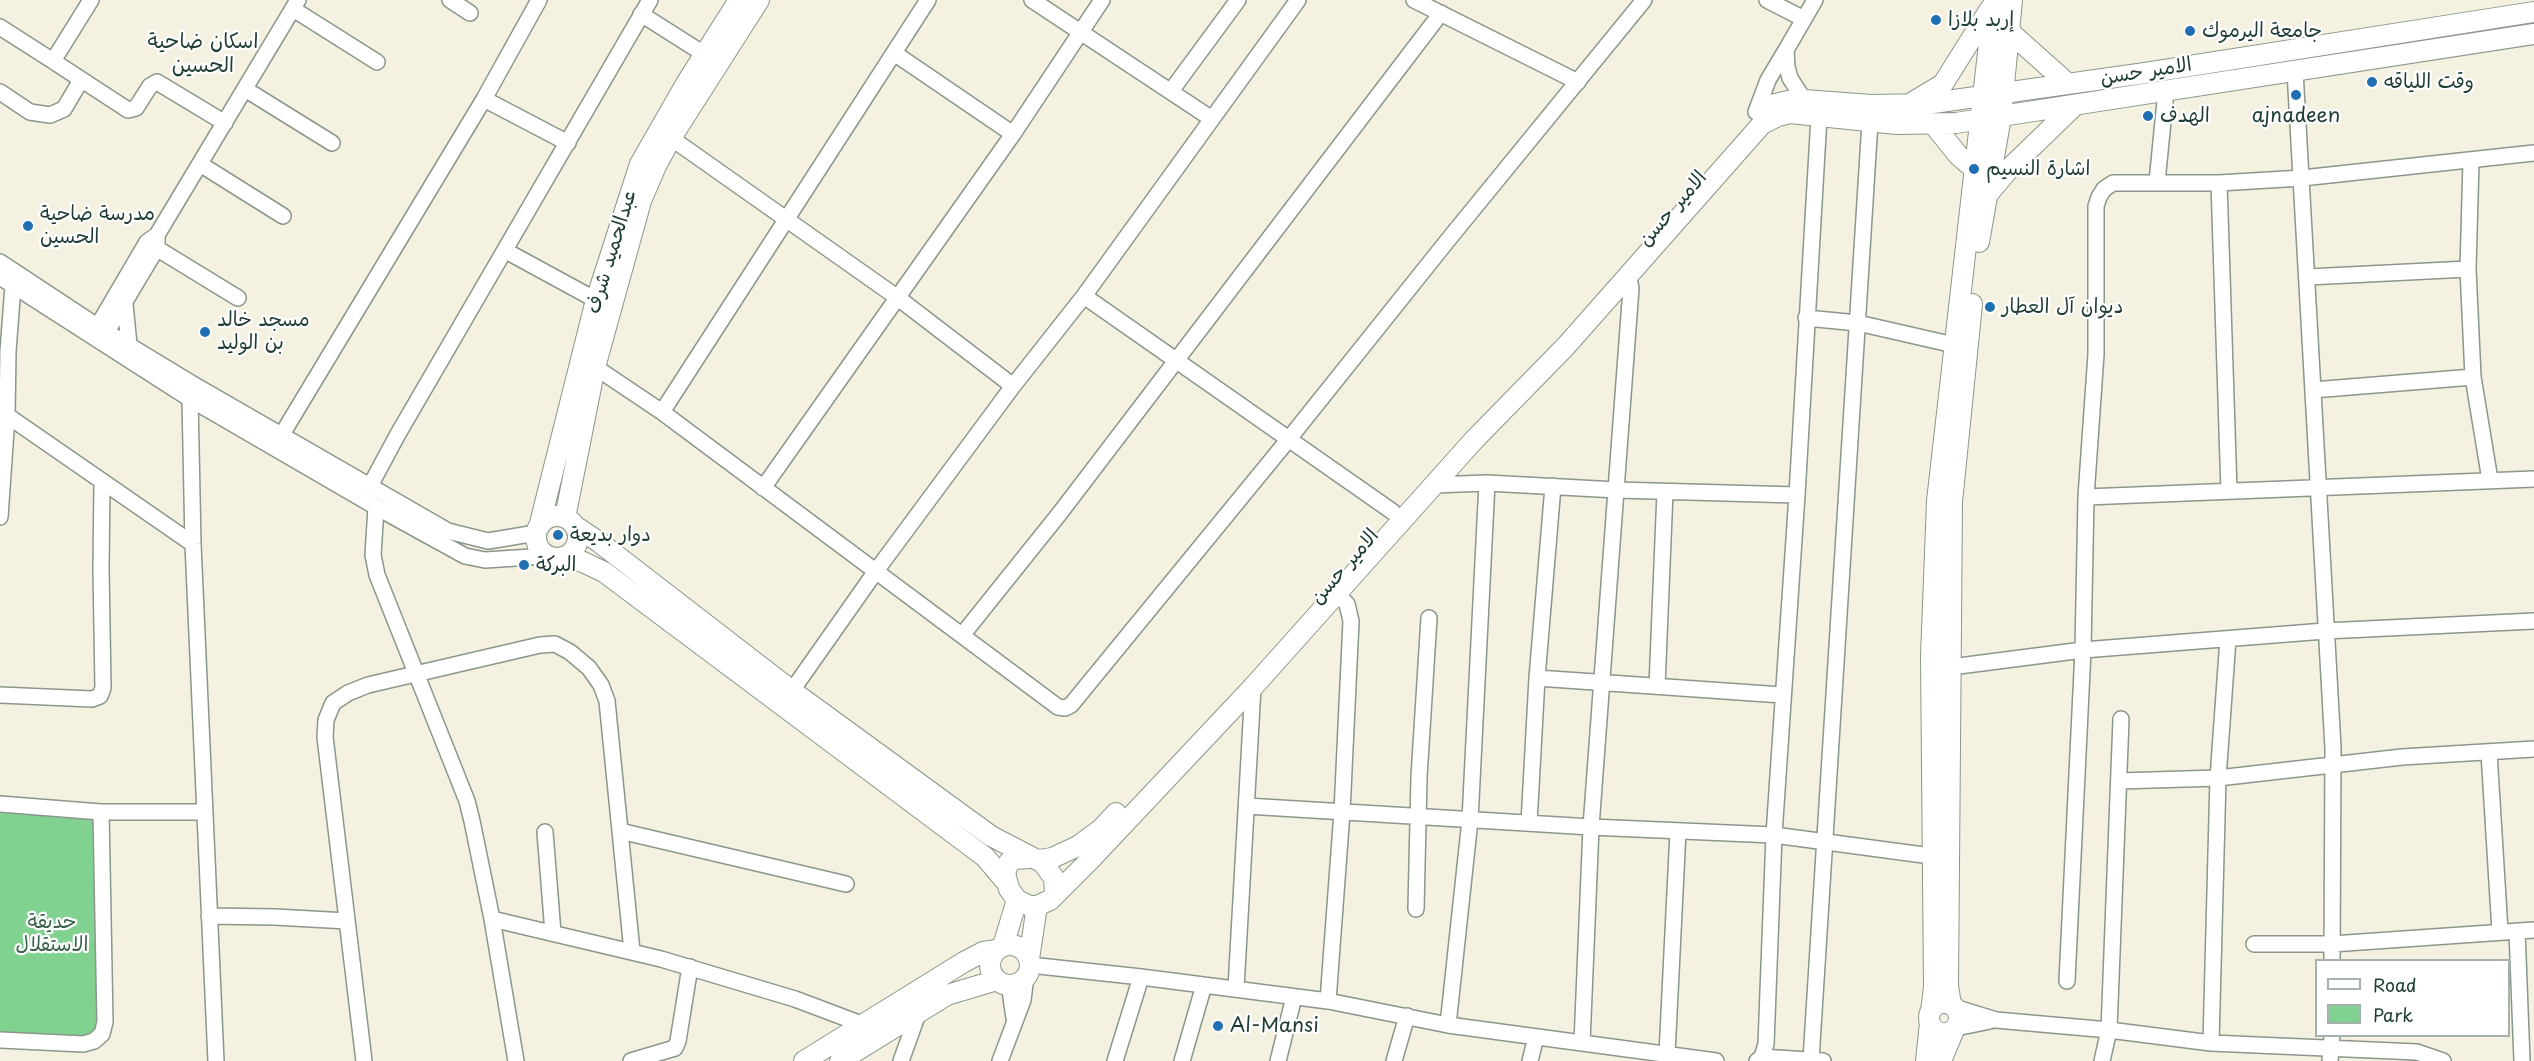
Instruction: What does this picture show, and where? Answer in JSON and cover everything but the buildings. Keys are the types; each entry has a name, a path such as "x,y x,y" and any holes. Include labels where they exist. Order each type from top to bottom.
{"main road":[{"name":"عبدالحميد شرف","path":"538,530 596,300 640,164 704,54 740,0"},
{"name":"عبدالحميد شرف","path":"570,522 595,367 641,201 671,138 759,0"},
{"path":"1941,1061 1960,1020 1953,1006 1948,986 1952,502 1976,266 2001,117 2012,0"},
{"path":"1926,1061 1934,987 1931,856 1931,656 1937,501 1993,2"},
{"path":"1907,105 1943,84 1993,2"},
{"name":"الامير حسن","path":"1055,892 1090,859 1253,687 1333,590 1393,512 1458,439 1558,341 1756,112 1780,102 1804,100 1907,105 2534,12"},
{"path":"2009,28 2012,34 2067,83"},
{"name":"الامير حسن","path":"1012,891 1005,873 1009,862 1013,859 1052,858 1078,846 1101,829 1566,346 1762,124 1790,113 1870,122 1934,125 2074,106 2534,34"},
{"path":"1986,196 2010,168 2074,106"},
{"path":"1934,125 1958,155 1974,169"},
{"path":"570,522 548,518 538,530 538,546 555,556 583,562 604,572 787,698 991,836 1034,859 1051,871 1055,892 1050,900 1037,906 1023,904 985,857 787,698 592,537 570,522"},
{"path":"555,556 576,547 578,536 570,522"},
{"path":"1012,891 1000,948 993,955 990,968 1018,973"},
{"path":"1018,973 1037,906"},
{"path":"846,1050 864,1025 983,952 1016,946 1022,949 1018,973"},
{"path":"804,1061 846,1050 947,995 1018,973"},
{"path":"1931,1017 1938,1005 1953,1006"},
{"path":"1931,1017 1938,1032 1943,1033 1955,1029"}],"street":[{"path":"53,61 91,0"},
{"path":"450,0 470,13"},
{"path":"281,436 484,99 539,0"},
{"path":"370,486 650,0"},
{"path":"662,412 928,0"},
{"path":"1032,0 1212,119"},
{"path":"763,488 1013,134 1102,0"},
{"path":"1171,91 1238,0"},
{"path":"787,698 876,571 1013,386 1084,296 1298,0"},
{"path":"1414,0 1578,82"},
{"path":"595,367 662,412 1058,707 1065,708 1071,705 1288,440 1440,249 1644,0"},
{"path":"1767,0 1804,19"},
{"path":"1756,112 1768,80 1815,0"},
{"path":"100,334 296,4 377,62"},
{"path":"641,14 704,54"},
{"path":"963,634 1060,513 1441,14"},
{"path":"0,27 132,111 153,83 161,83 225,123"},
{"path":"1786,50 1790,78 1804,100"},
{"path":"894,53 1013,134"},
{"path":"2295,71 2333,764 2332,959"},
{"path":"0,92 30,112 50,115 64,109 81,80"},
{"path":"245,89 332,143"},
{"path":"2157,183 2166,90"},
{"path":"484,99 568,143"},
{"path":"1819,117 1797,495 1782,695 1766,1044 1760,1059 1817,1060 1826,841 1870,122"},
{"path":"671,138 898,298 1013,386"},
{"path":"2067,981 2083,650 2086,497 2096,354 2096,206 2104,189 2113,183 2219,183 2302,178 2534,153"},
{"path":"2471,161 2468,269 2473,377 2490,480"},
{"path":"200,164 283,216"},
{"path":"2219,183 2229,491"},
{"path":"154,242 238,298"},
{"path":"100,334 125,304 154,242"},
{"path":"506,251 596,300"},
{"path":"0,261 16,280 100,334 190,399 465,556 475,559 555,556"},
{"path":"2308,277 2468,269"},
{"path":"1582,1042 1591,827 1631,288 1628,274"},
{"path":"0,277 16,280"},
{"path":"0,517 8,351 16,280"},
{"path":"1084,296 1393,512"},
{"path":"125,304 129,345"},
{"path":"1806,318 1858,323 1954,345"},
{"path":"100,334 129,345 281,436 448,531 488,541 538,530"},
{"path":"2313,390 2473,377"},
{"path":"190,399 193,544 216,1061"},
{"path":"4,413 193,544"},
{"path":"1459,457 1467,471 1488,483"},
{"path":"2086,497 2534,479"},
{"path":"0,695 92,699 100,696 103,688 102,483"},
{"path":"1433,485 1488,483 1665,492 1797,495"},
{"path":"1448,1025 1470,820 1488,483"},
{"path":"1529,823 1537,678 1553,486"},
{"path":"1657,686 1665,492"},
{"path":"376,507 373,555 377,575 467,801 492,919 516,1061"},
{"path":"1328,1001 1342,812 1351,621 1347,604 1333,590"},
{"path":"1416,909 1419,777 1429,618"},
{"path":"1951,667 2083,650 2325,631 2534,621"},
{"path":"2211,1043 2218,778 2228,639"},
{"path":"364,1061 325,737 326,720 333,703 348,693 368,685 416,673 540,645 555,644 570,652 589,668 601,685 607,701 632,951"},
{"path":"1537,678 1782,695"},
{"path":"1236,988 1253,687"},
{"path":"2102,1061 2109,1030 2121,719"},
{"path":"2119,782 2218,778 2333,764 2534,749"},
{"path":"2489,753 2500,932"},
{"path":"0,804 101,812 205,812"},
{"path":"1247,806 1591,827 1774,835 1931,856"},
{"path":"0,1040 83,1044 94,1041 102,1034 105,1022 101,812"},
{"path":"621,831 846,884"},
{"path":"1667,1054 1678,831"},
{"path":"545,832 553,933"},
{"path":"209,916 347,921"},
{"path":"492,919 632,951 690,967 795,999 864,1025"},
{"path":"2254,944 2332,944 2534,930"},
{"path":"2517,931 2522,1061"},
{"path":"632,1061 675,1048 690,967"},
{"path":"1000,1061 1023,1000 1018,973 1141,976 1328,1001 1448,1025 1582,1042 1643,1056 1667,1054 1716,1061"},
{"path":"1115,1061 1141,976"},
{"path":"1182,1061 1204,984"},
{"path":"1278,1061 1294,997"},
{"path":"1953,1006 1996,1020 2109,1030 2211,1043 2417,1052 2444,1061"},
{"path":"901,1061 919,1011"},
{"path":"1394,1061 1407,1016"},
{"path":"1955,1029 1996,1020"},
{"path":"1530,1061 1536,1037"}],"green space":[{"name":"حديقة الاستقلال","path":"0,808 101,812 105,1022 94,1041 0,1040"}],"place":[{"name":"إربد بلازا","path":"1936,20"},
{"name":"جامعة اليرموك","path":"2190,31"},
{"name":"وقت اللياقه","path":"2372,82"},
{"name":"ajnadeen","path":"2296,95"},
{"name":"الهدف","path":"2148,116"},
{"name":"اشارة النسيم","path":"1974,169"},
{"name":"مدرسة ضاحية الحسين","path":"28,226"},
{"name":"ديوان آل العطار","path":"1990,307"},
{"name":"مسجد خالد بن الوليد","path":"205,332"},
{"name":"دوار بديعة","path":"558,535"},
{"name":"البركة","path":"524,565"},
{"name":"Al-Mansi","path":"1218,1026"}],"district":[{"name":"اسكان ضاحية الحسين","path":"203,54"}]}
